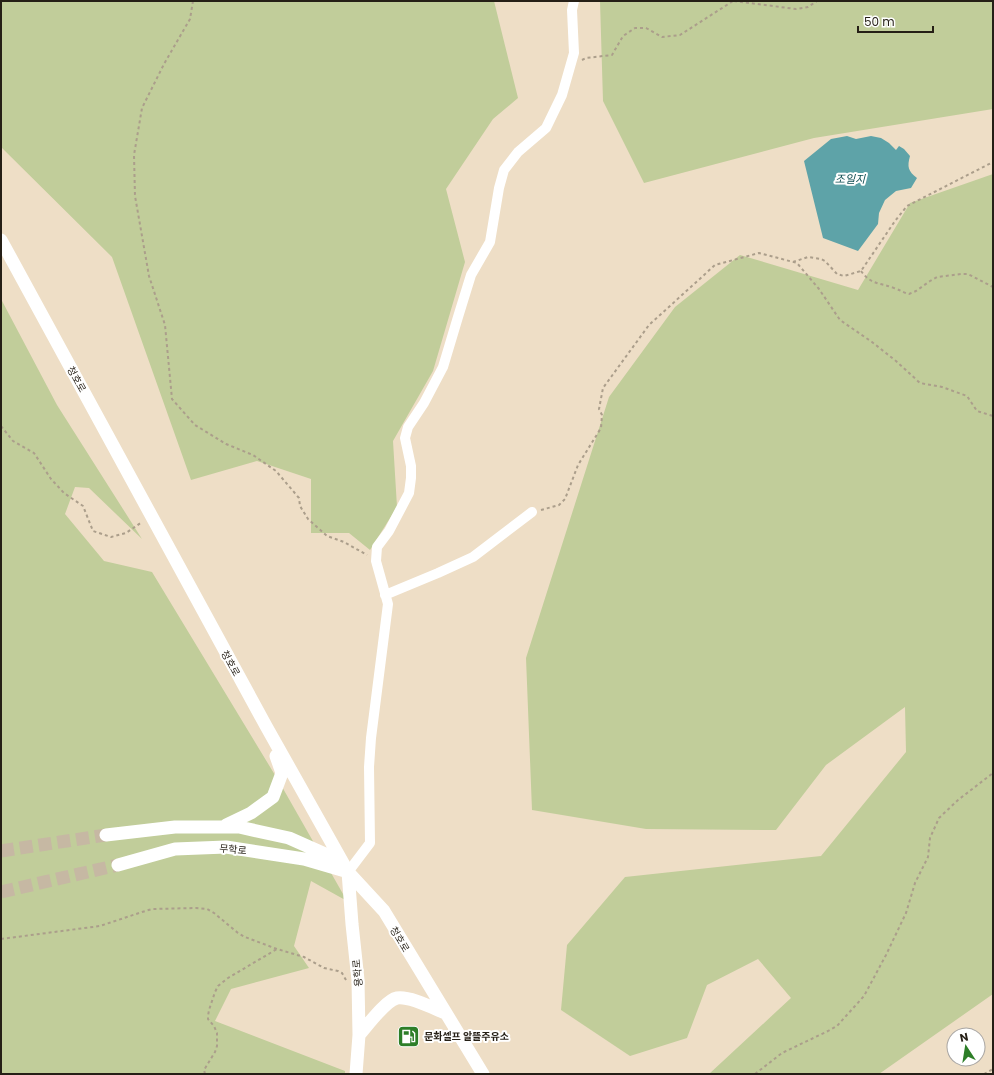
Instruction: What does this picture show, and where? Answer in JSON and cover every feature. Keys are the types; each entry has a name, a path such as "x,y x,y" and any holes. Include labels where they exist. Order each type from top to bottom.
{"main road":[{"name":"청호로","path":"1,240 266,726 348,872 384,911 483,1074"},
{"path":"223,827 251,813 272,797 282,773 266,726"},
{"path":"106,835 175,827 239,827 289,838 334,858 348,872"},
{"name":"무학로","path":"118,865 175,849 226,847 304,859 348,872"},
{"name":"용학로","path":"348,872 358,980 359,1035 356,1074"},
{"path":"359,1035 383,1007 396,998 412,999 445,1013"}],"lane":[{"path":"348,872 370,842 370,738 388,604 376,561 377,547 389,531 409,493 412,478 405,438 408,427 424,403 443,367 471,276 490,242 499,188 504,170 518,152 546,128 562,95 574,53 572,10 574,1"},
{"path":"386,595 473,557 532,512"}],"path":[{"path":"193,1 190,19 164,64 142,108 134,155 135,196 149,276 165,325 172,400 195,425 226,444 253,455 276,471 299,498 300,506 308,519 326,536 344,542 376,561"},
{"path":"570,66 586,58 612,55 623,36 635,28 646,28 662,37 680,35 733,1 796,9 808,7 817,1"},
{"path":"792,262 808,257 821,259 825,261 837,274 844,276 861,271 907,206 993,162"},
{"path":"532,512 559,505 565,499 578,465 601,428 602,415 599,409 603,388 649,325 715,265 759,253 797,263 819,289 840,320 872,342 920,383 942,387 967,396 977,411 993,416"},
{"path":"861,271 865,277 871,281 909,294 937,277 961,274 968,274 993,287"},
{"path":"1,426 13,440 34,453 51,479 64,493 83,506 93,532 111,537 126,533 151,516"},
{"path":"756,1074 782,1053 838,1026 864,996 906,913 915,883 928,858 930,838 939,818 958,800 993,773"},
{"path":"1,939 100,926 152,909 207,909 211,910 238,933 277,949 304,957 324,968 342,973 347,986"},
{"path":"205,1074 204,1070 217,1046 217,1033 214,1026 208,1019 208,1016 218,986 228,978 277,949"},
{"path":"984,1074 993,1069"}],"green space":[{"path":"1,1 494,1 518,98 493,119 446,189 465,262 433,371 393,441 397,507 370,550 349,533 311,533 311,479 257,461 191,480 112,257 1,147"},
{"path":"600,1 993,1 993,109 814,138 644,183 603,101"},
{"path":"993,174 993,994 879,1074 709,1074 791,998 758,959 707,985 687,1038 630,1056 561,1010 567,945 625,877 821,856 906,752 905,707 826,765 776,830 646,829 532,810 526,658 609,397 675,307 740,255 858,290 910,203"},
{"path":"1,299 57,405 142,539 89,488 75,487 65,514 104,561 152,572 281,785 347,901 311,881 294,946 309,968 231,989 215,1021 345,1071 345,1074 1,1074"}],"water":[{"name":"조일지","path":"847,136 856,139 871,136 881,138 896,150 899,146 904,149 910,156 910,171 917,178 911,188 896,191 885,200 879,213 878,224 858,251 823,238 804,161 831,139"}],"tunnel":[{"path":"1,851 106,835"},
{"path":"1,892 118,865"}],"place":[{"name":"문화셀프 알뜰주유소","path":"409,1036"}]}
